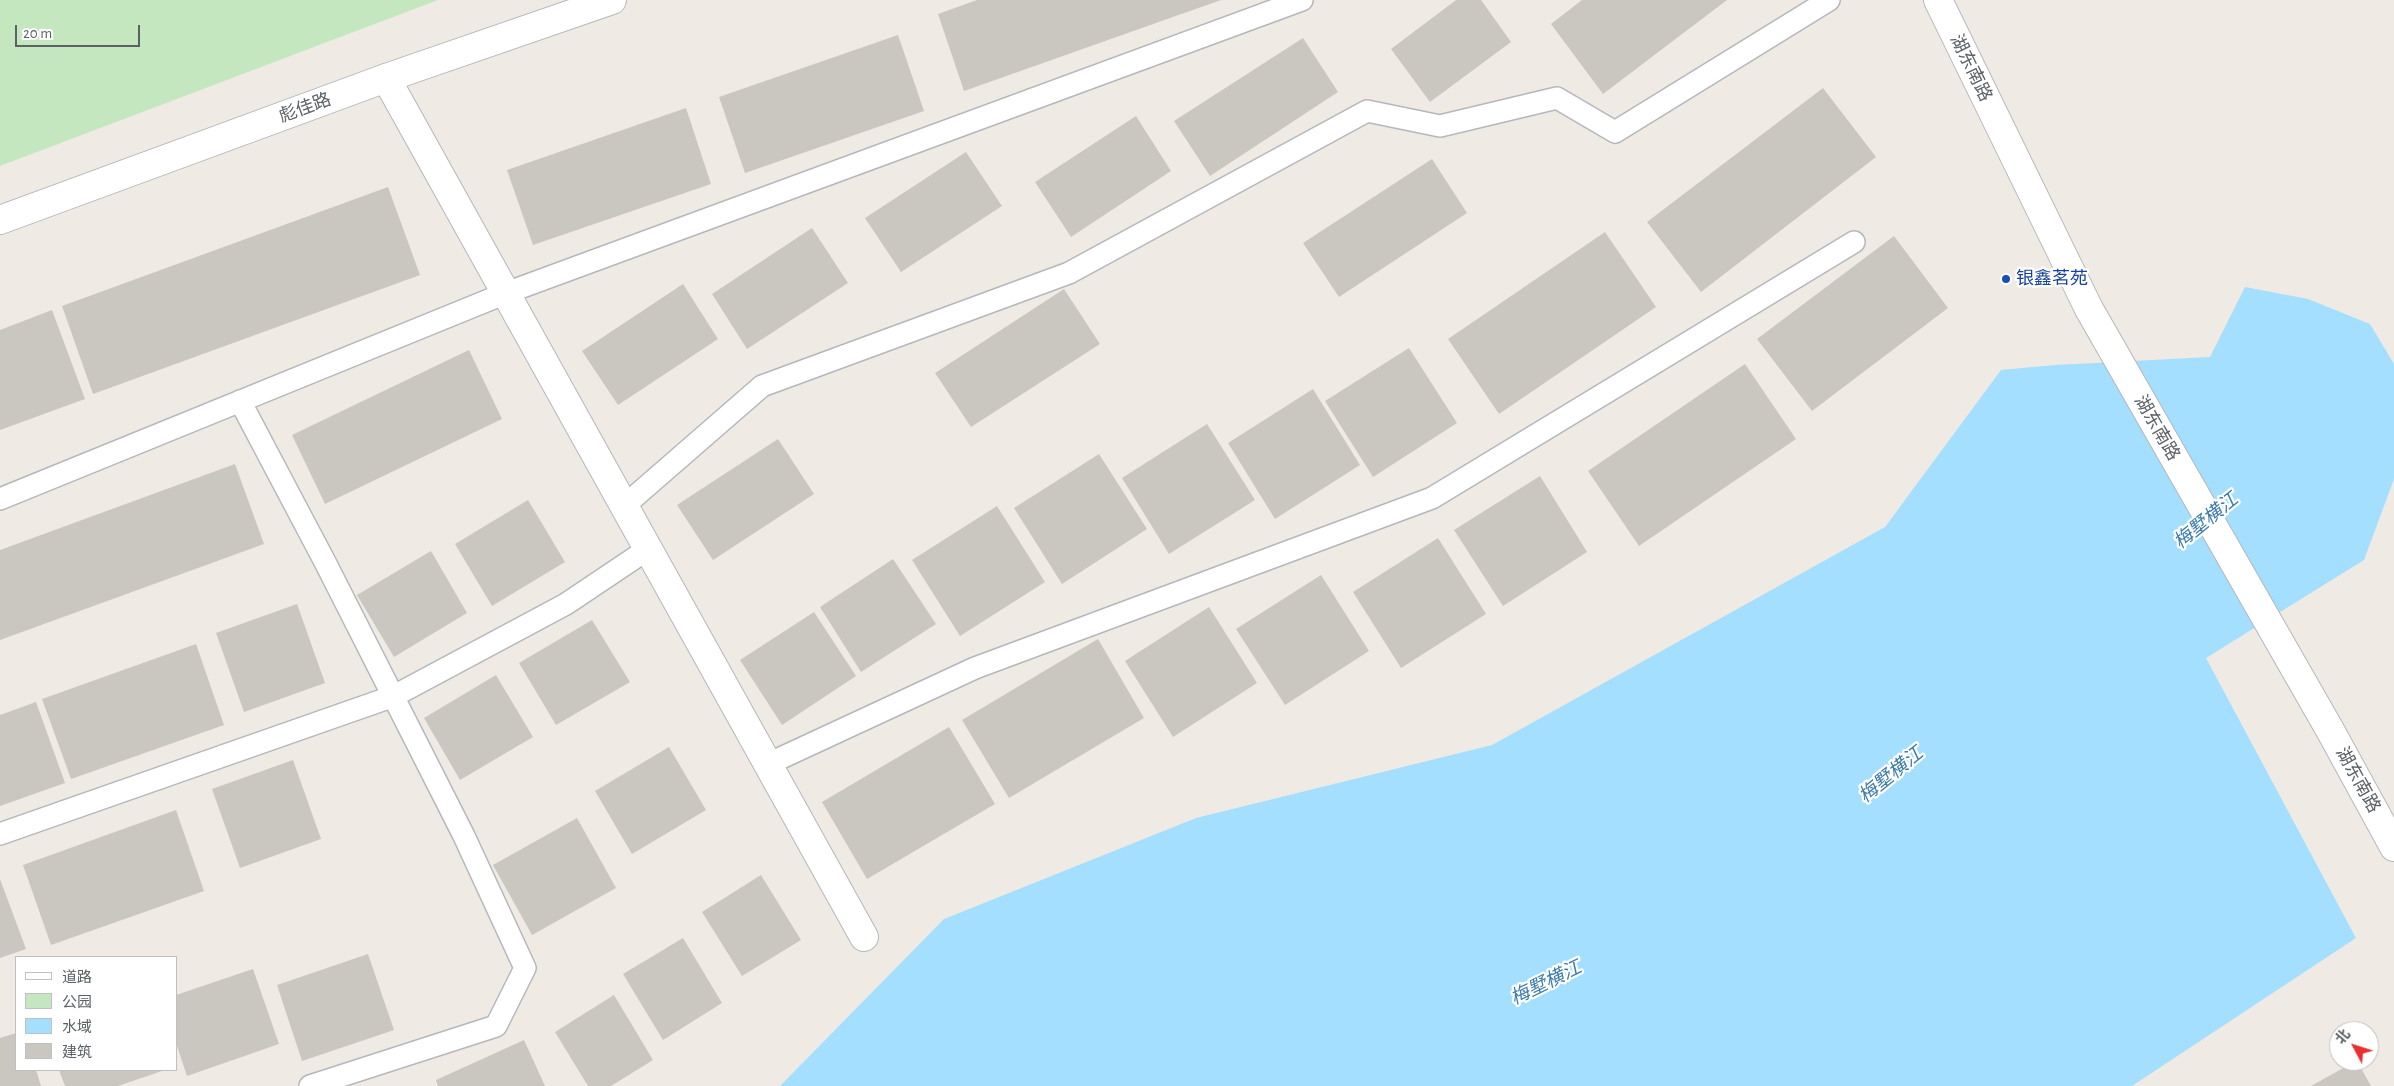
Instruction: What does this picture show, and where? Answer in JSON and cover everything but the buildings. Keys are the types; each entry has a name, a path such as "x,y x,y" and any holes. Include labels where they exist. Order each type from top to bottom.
{"street":[{"name":"彪佳路","path":"0,220 386,78 612,0"},
{"name":"湖东南路","path":"1938,0 2089,309 2330,730 2394,847"},
{"path":"386,78 864,937"}],"lane":[{"path":"0,499 506,293 1302,0"},
{"path":"624,506 762,386 1069,273 1367,111 1440,126 1557,98 1615,132 1829,0"},
{"path":"768,764 975,668 1432,498 1854,242"},
{"path":"240,401 394,696 464,836 525,968 496,1026 310,1086"},
{"path":"0,834 394,696 566,604 648,549"}],"green space":[{"path":"0,0 438,0 0,166"}],"water":[{"name":"梅墅横江","path":"2245,287 2308,299 2370,324 2394,364 2394,479 2364,560 2206,658 2356,938 2132,1086 780,1086 944,919 1196,818 1492,745 1885,527 2001,370 2055,365 2210,357"}],"place":[{"name":"银鑫茗苑","path":"2006,279"}]}
